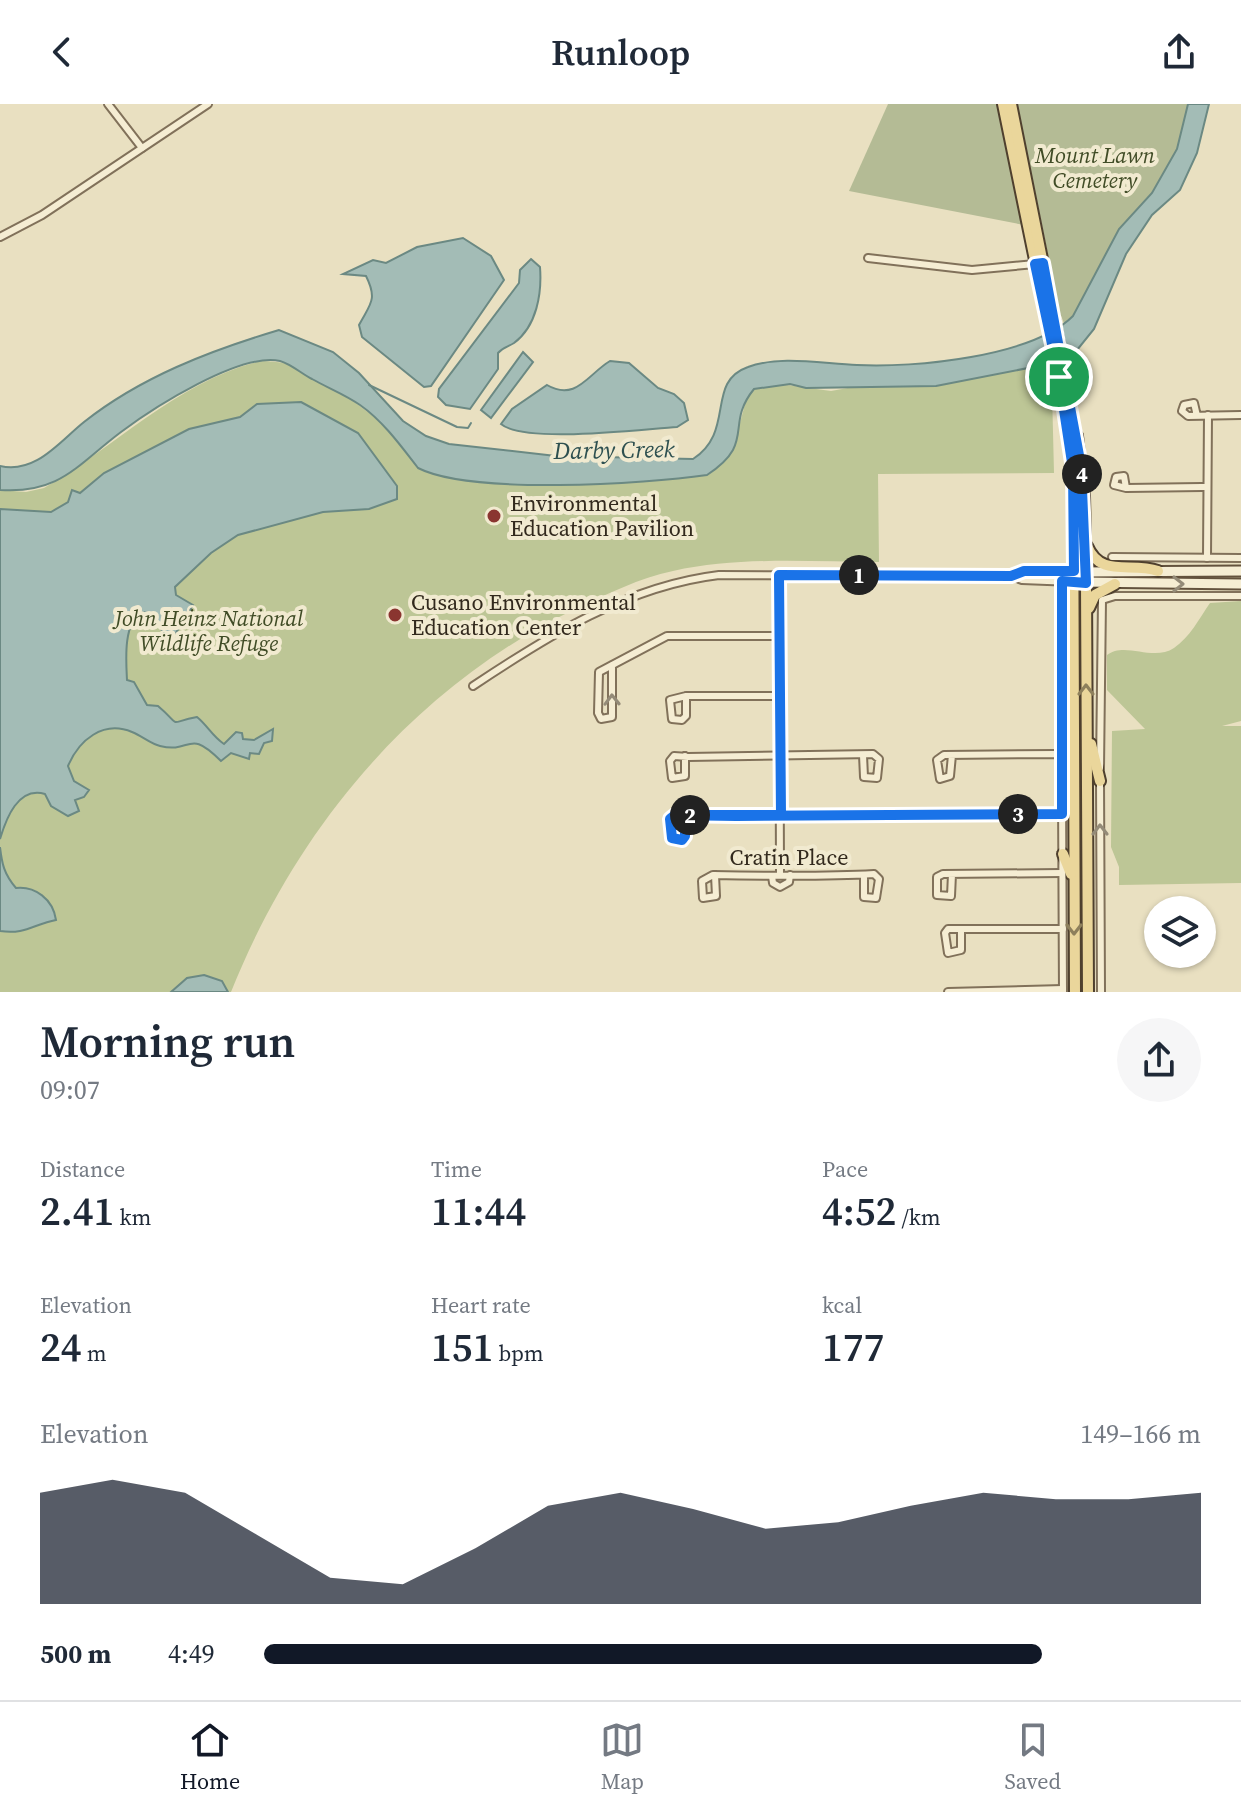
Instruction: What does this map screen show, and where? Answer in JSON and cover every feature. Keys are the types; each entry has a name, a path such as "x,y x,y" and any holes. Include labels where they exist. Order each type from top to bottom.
{"main road":[{"path":"1003,104 1081,466 1086,578 1088,992"},
{"path":"1011,104 1039,263"},
{"path":"1062,377 1073,469 1074,881 1067,991"},
{"path":"1085,540 1091,555 1101,565 1171,572 1241,571"},
{"path":"1086,578 1158,571"},
{"path":"1071,575 1115,584 1241,584"},
{"path":"1086,614 1095,595 1115,584"},
{"path":"1087,725 1100,781"},
{"path":"1063,854 1074,881"}],"street":[{"path":"108,104 142,148"},
{"path":"0,237 42,215 208,104"},
{"path":"868,258 972,270 1039,263"},
{"path":"1207,558 1208,415"},
{"path":"1197,416 1241,415"},
{"path":"1126,488 1207,487"},
{"path":"1112,557 1241,558"},
{"path":"1170,557 1171,572"},
{"path":"1011,576 1024,571 1071,575"},
{"path":"473,686 568,627 650,590 687,578 719,575 1011,576 1022,580 1062,581 1071,575"},
{"path":"779,575 781,815 773,883 780,887 789,882 790,875"},
{"path":"1062,581 1071,575"},
{"path":"948,992 1067,991 1062,873 1062,581"},
{"path":"1101,992 1099,608 1105,598 1241,596"},
{"path":"612,665 612,717 601,719 598,713 599,674 612,665 670,636 780,636"},
{"path":"686,696 780,696"},
{"path":"685,756 863,755"},
{"path":"952,755 1062,755"},
{"path":"685,815 1062,814"},
{"path":"952,874 1062,873"},
{"name":"Cratin Place","path":"715,875 864,875"},
{"path":"961,929 1063,929"}],"green space":[{"path":"888,104 999,104 1024,225 849,191"},
{"name":"Mount Lawn Cemetery","path":"1017,104 1197,104 1195,126 1070,339 1060,313"},
{"name":"John Heinz National Wildlife Refuge","path":"261,361 284,363 316,373 366,411 399,431 517,484 712,472 733,449 749,389 780,384 831,391 875,383 941,385 1047,363 1052,391 1054,473 878,474 879,562 724,563 673,571 612,592 518,640 464,678 414,720 368,767 290,873 258,931 231,992 0,992 0,490 26,492 44,488 148,416 202,383"},
{"path":"1241,601 1241,721 1222,726 1241,726 1241,883 1119,885 1119,867 1111,847 1112,731 1145,729 1107,690 1107,655 1122,650 1166,652 1185,639 1210,603"}],"water":[{"path":"1188,104 1209,104 1197,153 1180,190 1152,215 1126,254 1094,329 1069,360 936,386 806,388 790,384 754,389 741,413 736,443 731,453 707,475 643,482 559,485 477,482 418,468 384,426 360,405 284,362 263,360 221,373 175,397 53,482 21,490 0,490 0,466 13,467 36,461 84,422 129,392 202,356 279,330 333,352 359,373 403,421 426,436 449,444 556,456 693,459 706,448 714,435 727,384 735,374 748,367 774,361 857,365 940,362 1002,350 1054,330 1073,316 1119,229 1152,193 1177,149"},
{"path":"463,238 491,256 504,280 431,386 424,387 362,337 359,325 371,302 370,284 366,276 343,274 373,260 386,263 417,247"},
{"path":"531,259 540,267 540,287 528,328 514,343 498,353 498,369 470,409 446,405 438,397 439,389 519,283 520,270"},
{"path":"523,352 533,362 491,418 481,410"},
{"path":"610,361 629,363 658,388 674,394 684,403 688,420 677,427 585,434 533,433 501,424 512,409 547,385 566,390 574,388"},
{"path":"301,402 358,433 397,486 397,499 369,509 323,512 238,535 211,553 175,587 176,595 193,605 171,641 165,637 154,614 142,612 132,624 127,643 127,680 134,682 147,705 158,706 175,722 197,717 224,744 236,732 242,733 243,739 254,740 273,729 272,741 264,743 259,754 250,753 249,759 231,753 221,761 195,743 171,748 121,729 102,731 85,741 68,766 74,781 89,790 84,797 75,800 79,811 68,816 51,806 45,794 27,795 15,806 0,839 0,509 51,512 68,502 72,490 80,493 104,473 189,429 240,417 257,404"},
{"path":"0,847 4,869 12,883 16,888 30,889 42,895 51,906 56,920 23,930 0,931"},
{"path":"204,975 222,981 228,992 171,992 187,978"}],"waterway":[{"path":"369,385 457,427 468,428 471,423"}],"place":[{"name":"Environmental Education Pavilion","path":"494,516"},
{"name":"Cusano Environmental Education Center","path":"395,615"}],"route":[{"path":"1059,377 1035,264 1043,263 1076,433 1084,496 1086,583 1062,581 1062,814 736,816 685,815 675,815 670,819 672,838 682,840 685,836 685,815 781,815 779,575 1011,576 1024,571 1074,571 1073,469 1059,377"}],"water label":[{"name":"Darby Creek","path":"614,450"}]}
